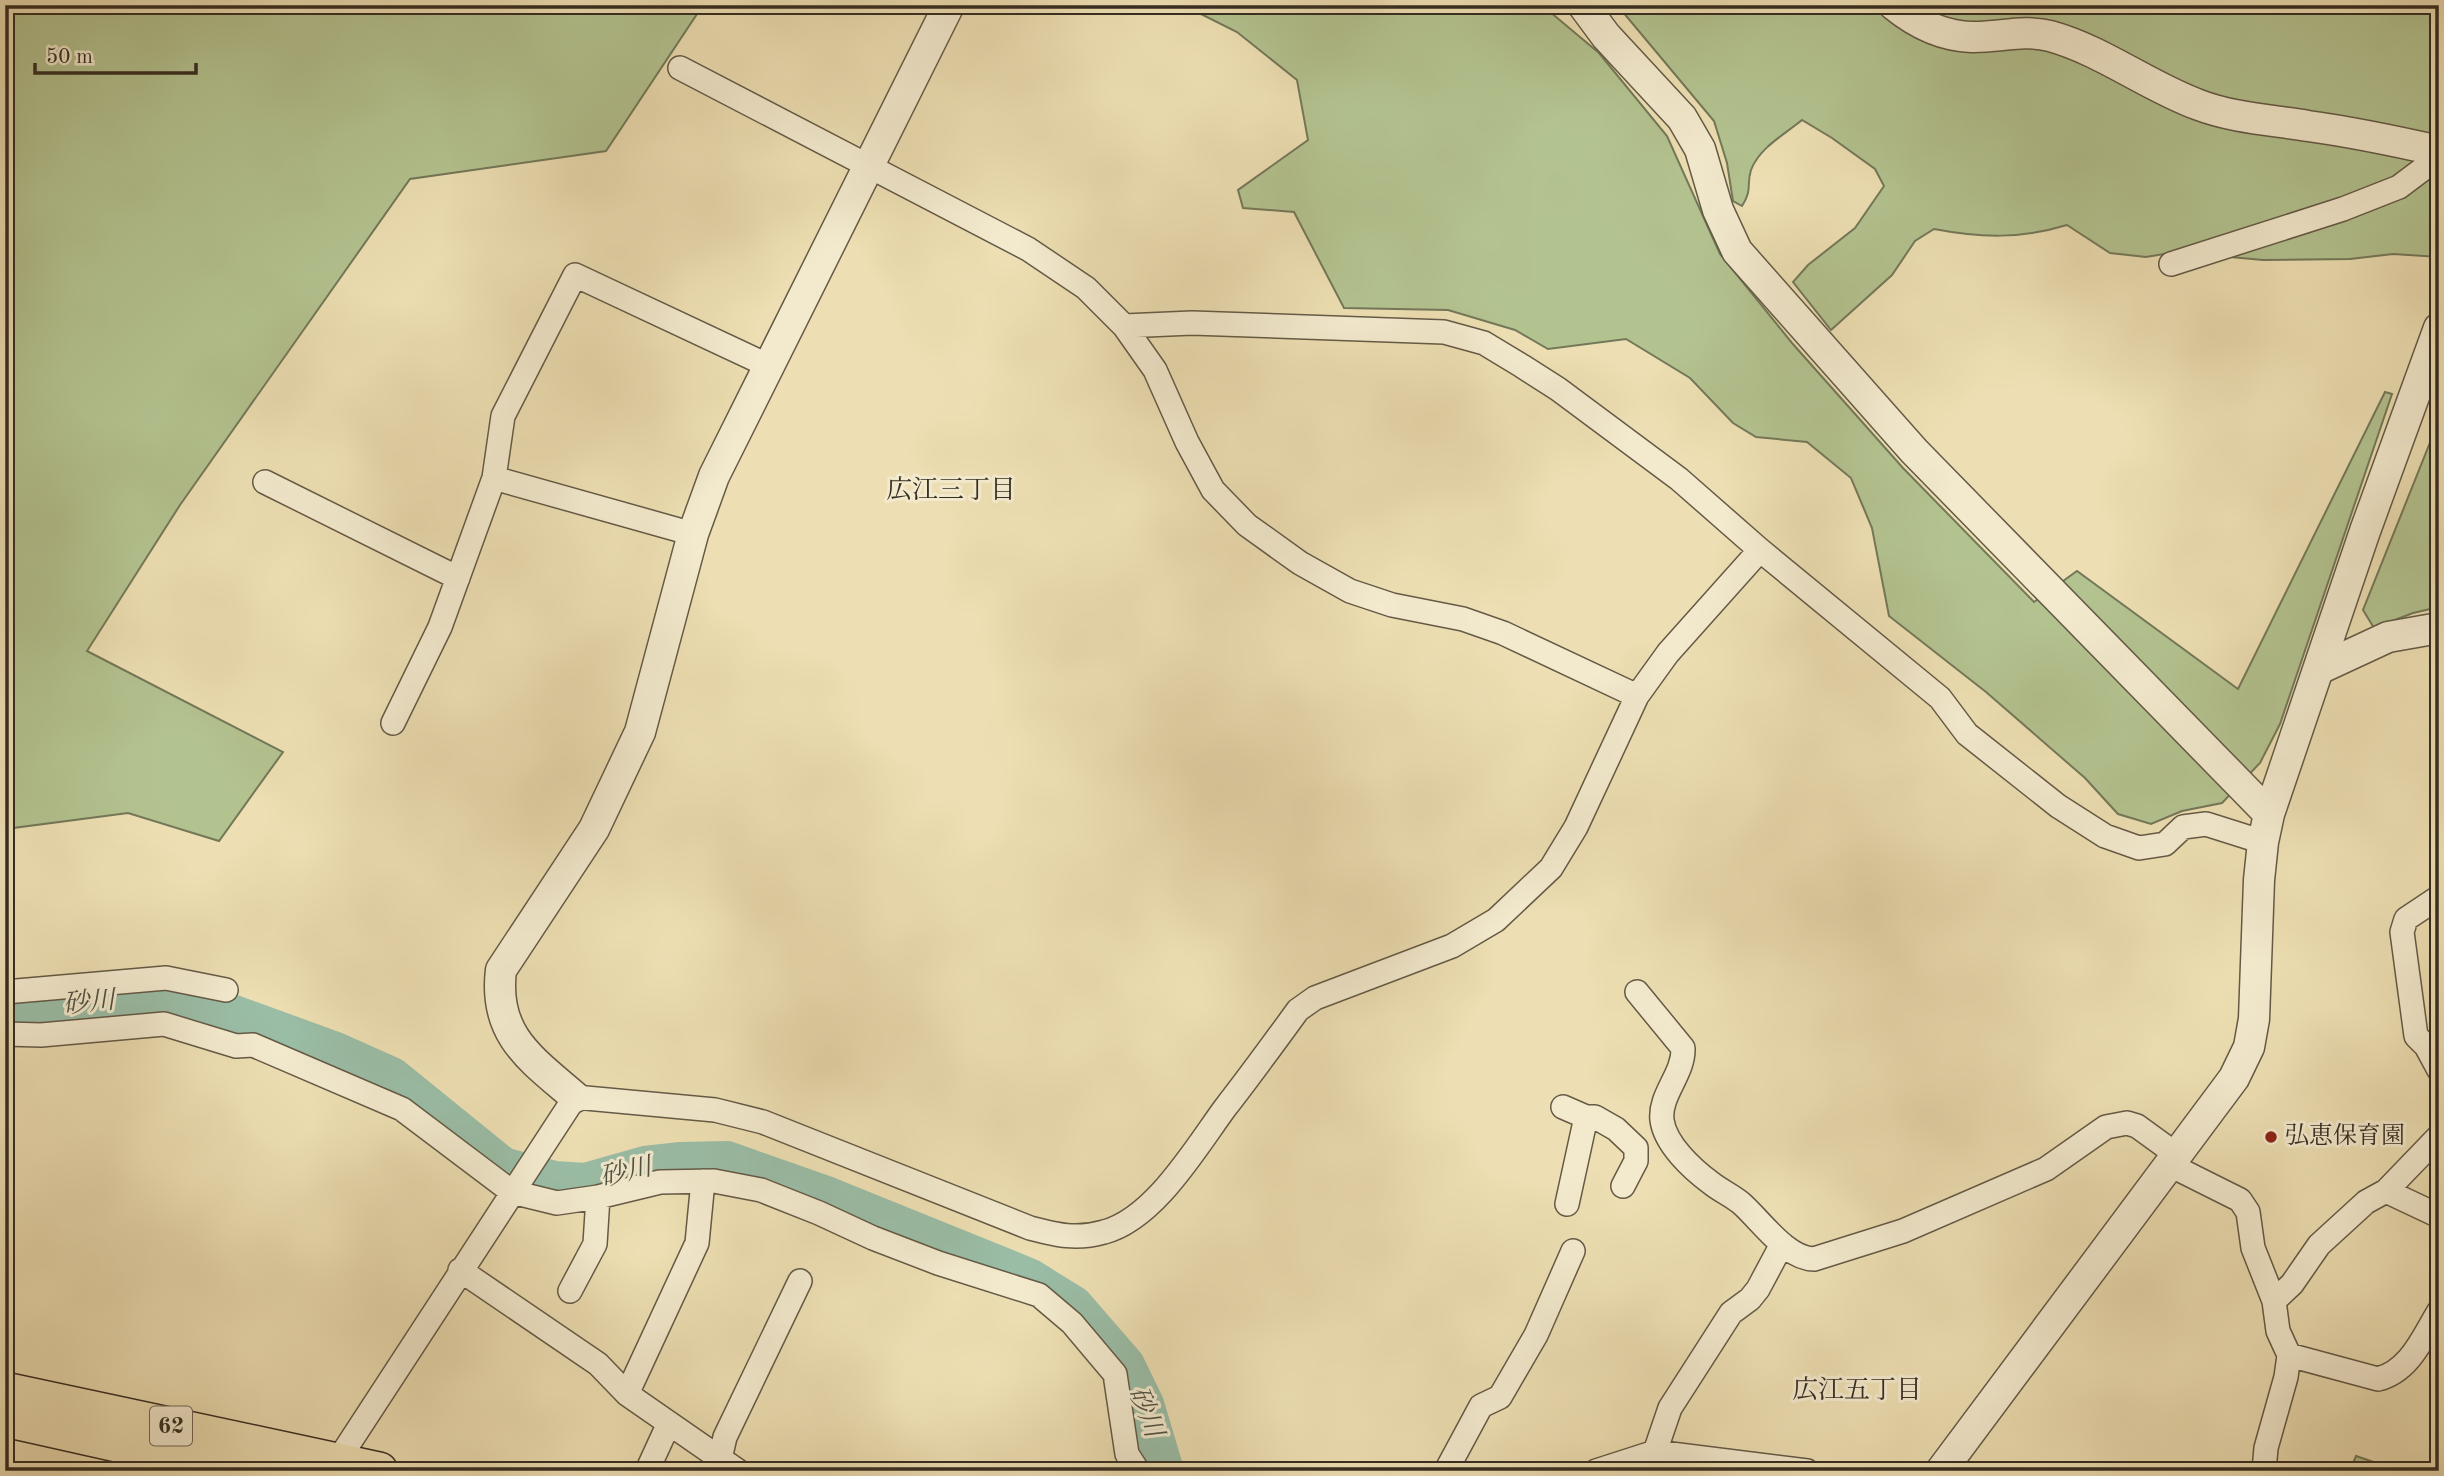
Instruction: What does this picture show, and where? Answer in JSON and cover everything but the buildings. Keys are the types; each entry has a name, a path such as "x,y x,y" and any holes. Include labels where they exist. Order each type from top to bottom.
{"main road":[{"name":"62","path":"5,1391 334,1466 379,1471"},
{"name":"62","path":"5,1418 242,1471"}],"street":[{"path":"948,5 714,476 693,534 639,732 594,829 502,970 499,991 503,1017 514,1038 530,1058 575,1097 716,1110 763,1122 1030,1228 1068,1238 1105,1232 1133,1218 1157,1196 1298,1010 1315,998 1452,946 1496,920 1551,868 1576,827 1637,696 1668,653 1760,550"},
{"path":"1583,5 1606,36 1682,117 1700,149 1718,210 1737,251 1914,451 2266,828"},
{"path":"1894,5 1913,20 1939,31 1970,37 2036,34 2075,43 2113,60 2160,89 2201,106 2245,116 2366,135 2439,151"},
{"path":"680,68 1028,249 1086,288 1124,326 1155,370 1186,442 1213,490 1247,525 1300,563 1350,591 1392,605 1463,619 1503,633 1637,696"},
{"path":"2171,264 2343,209 2399,187 2439,157"},
{"path":"393,723 440,627 494,478 502,416 575,275 769,366"},
{"path":"1124,326 1192,323 1444,332 1484,343 1558,389 1679,479 1760,550 1940,698 1967,734 2058,806 2105,836 2139,848 2165,844 2183,827 2206,824 2266,828"},
{"path":"1941,1471 2234,1078 2249,1047 2254,1019 2259,880 2266,828 2365,531 2439,328"},
{"path":"494,478 693,534"},
{"path":"265,482 458,578"},
{"path":"2319,669 2388,637 2439,628"},
{"path":"2439,897 2406,919 2402,932 2416,1036 2426,1046 2439,1070"},
{"path":"5,992 166,978 226,990"},
{"path":"1637,992 1683,1048 1684,1059 1662,1107 1662,1119 1668,1138 1709,1182 1741,1203 1782,1244 1804,1259 1814,1259 1903,1231 2046,1169 2106,1127 2127,1123 2137,1126 2173,1160 2239,1200 2248,1212 2253,1248 2274,1301 2278,1331 2289,1355 2286,1377 2266,1448 2264,1471"},
{"path":"5,1034 41,1035 164,1024 236,1046 253,1045 401,1109 512,1192 557,1203 598,1197 660,1182 714,1181 761,1190 938,1263 1039,1295 1072,1322 1115,1374 1127,1454 1138,1471"},
{"path":"334,1466 575,1097"},
{"path":"1563,1107 1586,1117 1595,1116 1616,1129 1636,1147 1636,1161 1623,1186"},
{"path":"1567,1204 1586,1117"},
{"path":"2274,1301 2292,1284 2319,1245 2366,1202 2386,1191 2439,1136"},
{"path":"1636,1147 1668,1138"},
{"path":"627,1394 697,1243 703,1181"},
{"path":"2386,1191 2439,1216"},
{"path":"570,1291 595,1244 598,1197"},
{"path":"1655,1452 1670,1408 1731,1313 1750,1299 1758,1289 1782,1244"},
{"path":"1446,1471 1480,1406 1500,1397 1536,1335 1573,1251"},
{"path":"460,1270 597,1364 627,1394 729,1465"},
{"path":"729,1465 725,1437 800,1281"},
{"path":"2289,1355 2378,1379 2391,1376 2404,1366 2439,1311"},
{"path":"647,1471 668,1423"},
{"path":"1596,1471 1655,1452 1807,1471"}],"green space":[{"path":"5,5 703,5 606,151 410,179 180,505 87,651 283,752 219,841 128,813 5,829"},
{"path":"1183,5 1537,5 1549,11 1599,53 1667,136 1720,254 1792,343 1903,468 2034,602 2077,571 2238,689 2385,392 2392,394 2280,724 2260,763 2222,803 2182,811 2151,824 2118,814 2085,778 1986,692 1889,616 1872,528 1851,478 1807,442 1756,437 1733,423 1690,378 1626,339 1548,349 1515,330 1448,310 1344,308 1294,212 1243,208 1238,190 1308,140 1297,80 1237,32"},
{"path":"1617,5 2439,5 2439,257 2393,254 2350,259 2263,260 2176,252 2146,257 2110,253 2067,225 2033,233 2001,236 1934,229 1915,241 1892,275 1831,330 1793,282 1808,265 1855,228 1884,186 1875,169 1802,120 1766,148 1755,162 1742,206 1733,201 1727,163 1714,121"},
{"path":"2439,420 2439,607 2413,613 2374,628 2363,610"},
{"path":"2356,1456 2400,1471 2350,1471"}],"waterway":[{"name":"砂川","path":"5,1007 85,1005 162,994 204,1003 336,1051 392,1076 503,1166 555,1180 585,1182 645,1165 727,1160 829,1196 1029,1277 1074,1305 1126,1365 1145,1404 1165,1471"}],"place":[{"name":"弘恵保育園","path":"2271,1137"}],"district":[{"name":"広江三丁目","path":"951,491"},
{"name":"広江五丁目","path":"1857,1391"}]}
